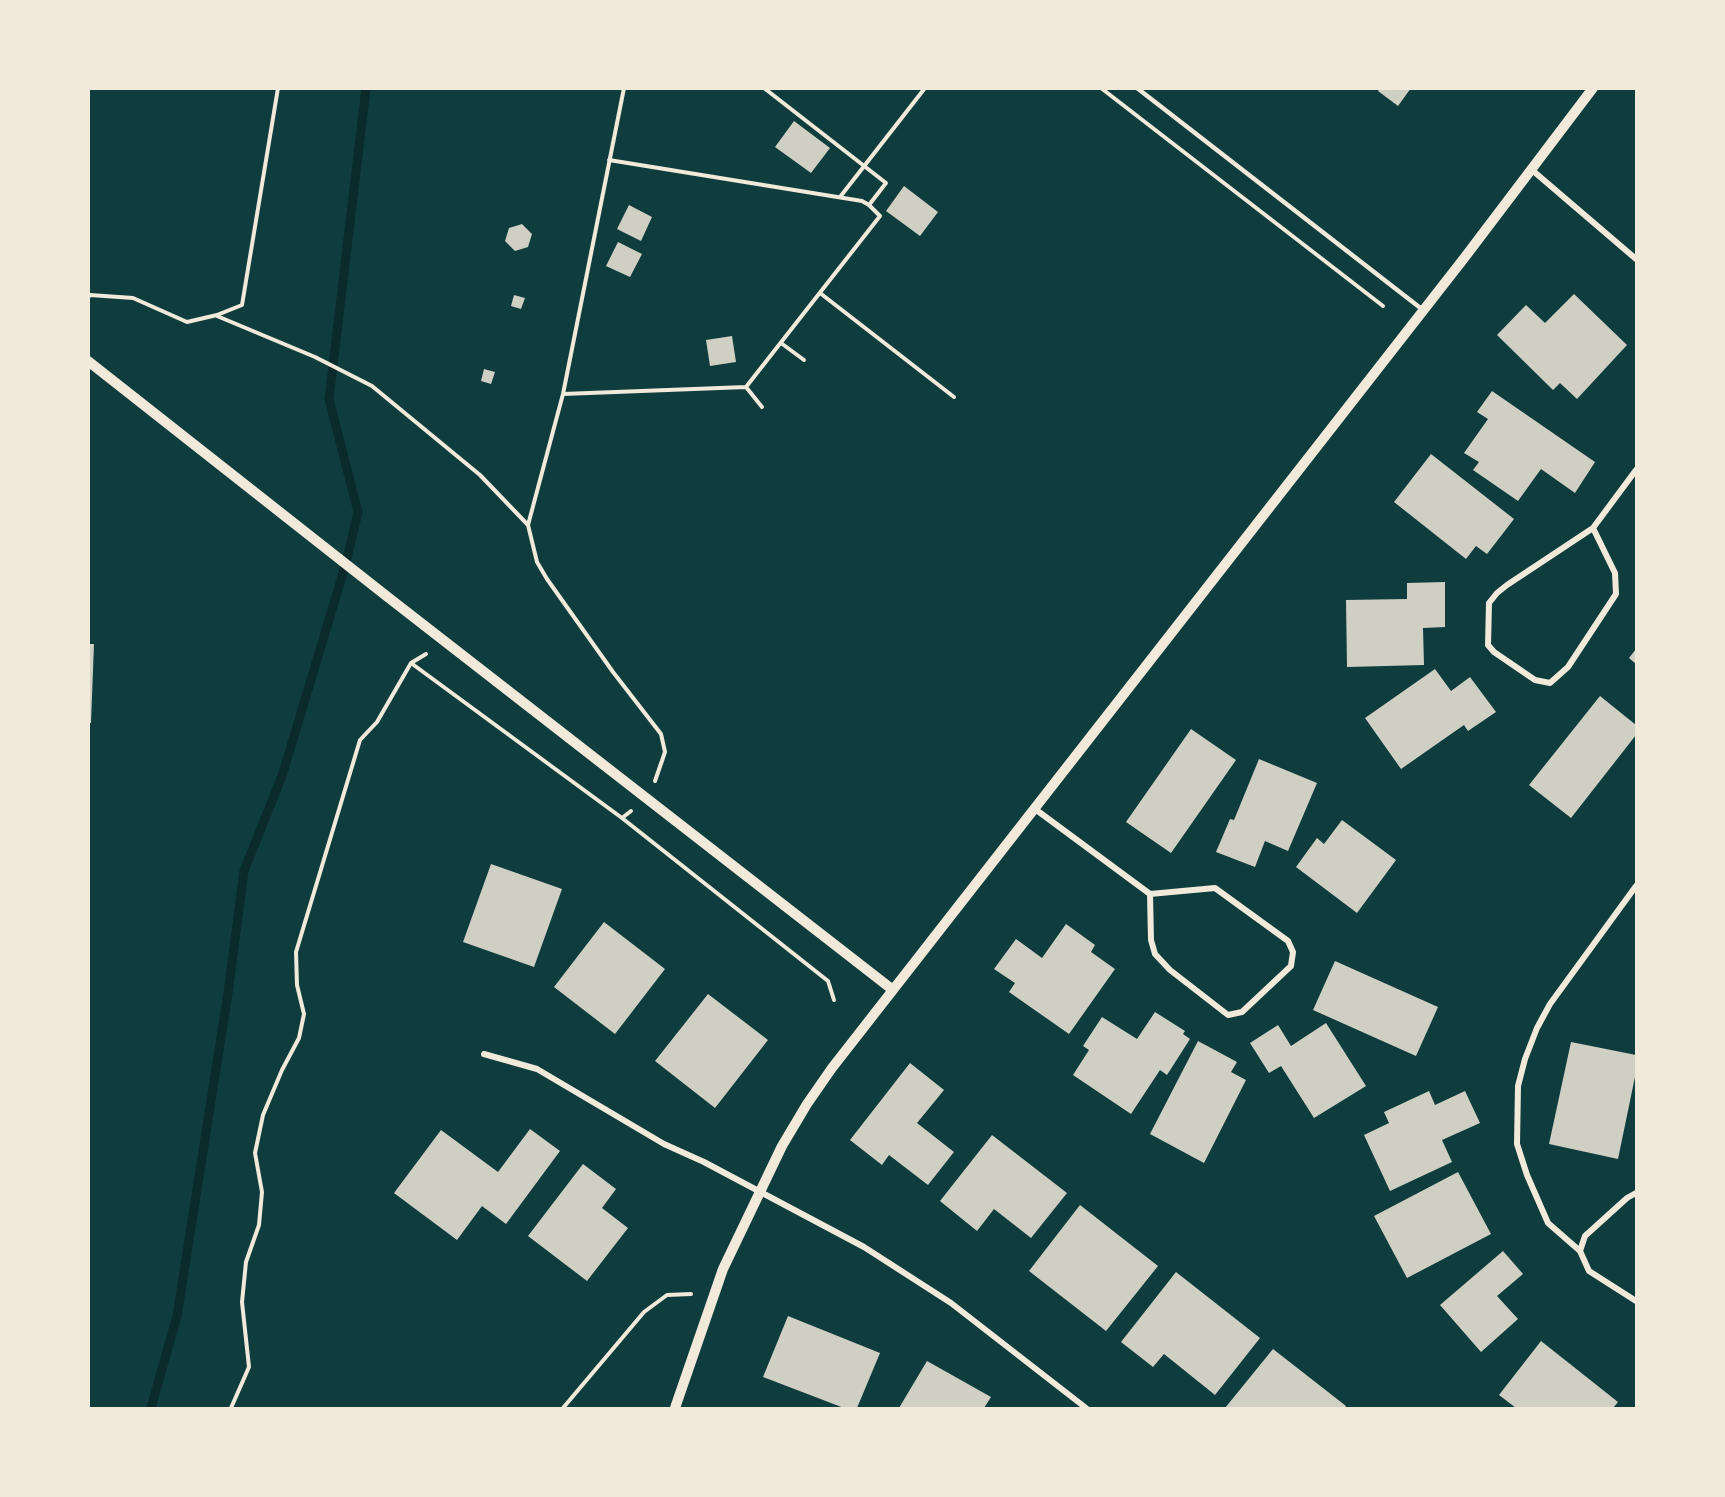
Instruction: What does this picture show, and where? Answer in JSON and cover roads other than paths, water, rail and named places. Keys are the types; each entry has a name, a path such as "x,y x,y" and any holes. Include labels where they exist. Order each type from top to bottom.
{"street":[{"path":"675,1408 723,1269 759,1191 782,1146 832,1068 1532,170 1593,88"},
{"path":"1532,170 1636,259"},
{"path":"88,361 388,598 893,990"},
{"path":"1593,528 1616,573 1616,594 1568,667 1550,683 1535,680 1494,652 1488,645 1489,603 1497,592 1593,528 1636,470"},
{"path":"1035,809 1150,894 1215,888 1288,941 1293,952 1291,966 1242,1012 1228,1015 1170,970 1155,954 1151,940 1150,894"},
{"path":"1636,886 1550,1004 1537,1028 1518,1086 1517,1144 1527,1175 1548,1223 1580,1251 1589,1271 1636,1300"},
{"path":"484,1054 537,1069 664,1144 704,1162 864,1247 951,1303 1086,1408"},
{"path":"1580,1251 1585,1236 1627,1198 1636,1193"}],"lane":[{"path":"1137,88 1423,310"}],"waterway":[{"path":"151,1408 177,1316 228,993 244,871 282,776 346,563 358,512 329,399 366,88"}]}
